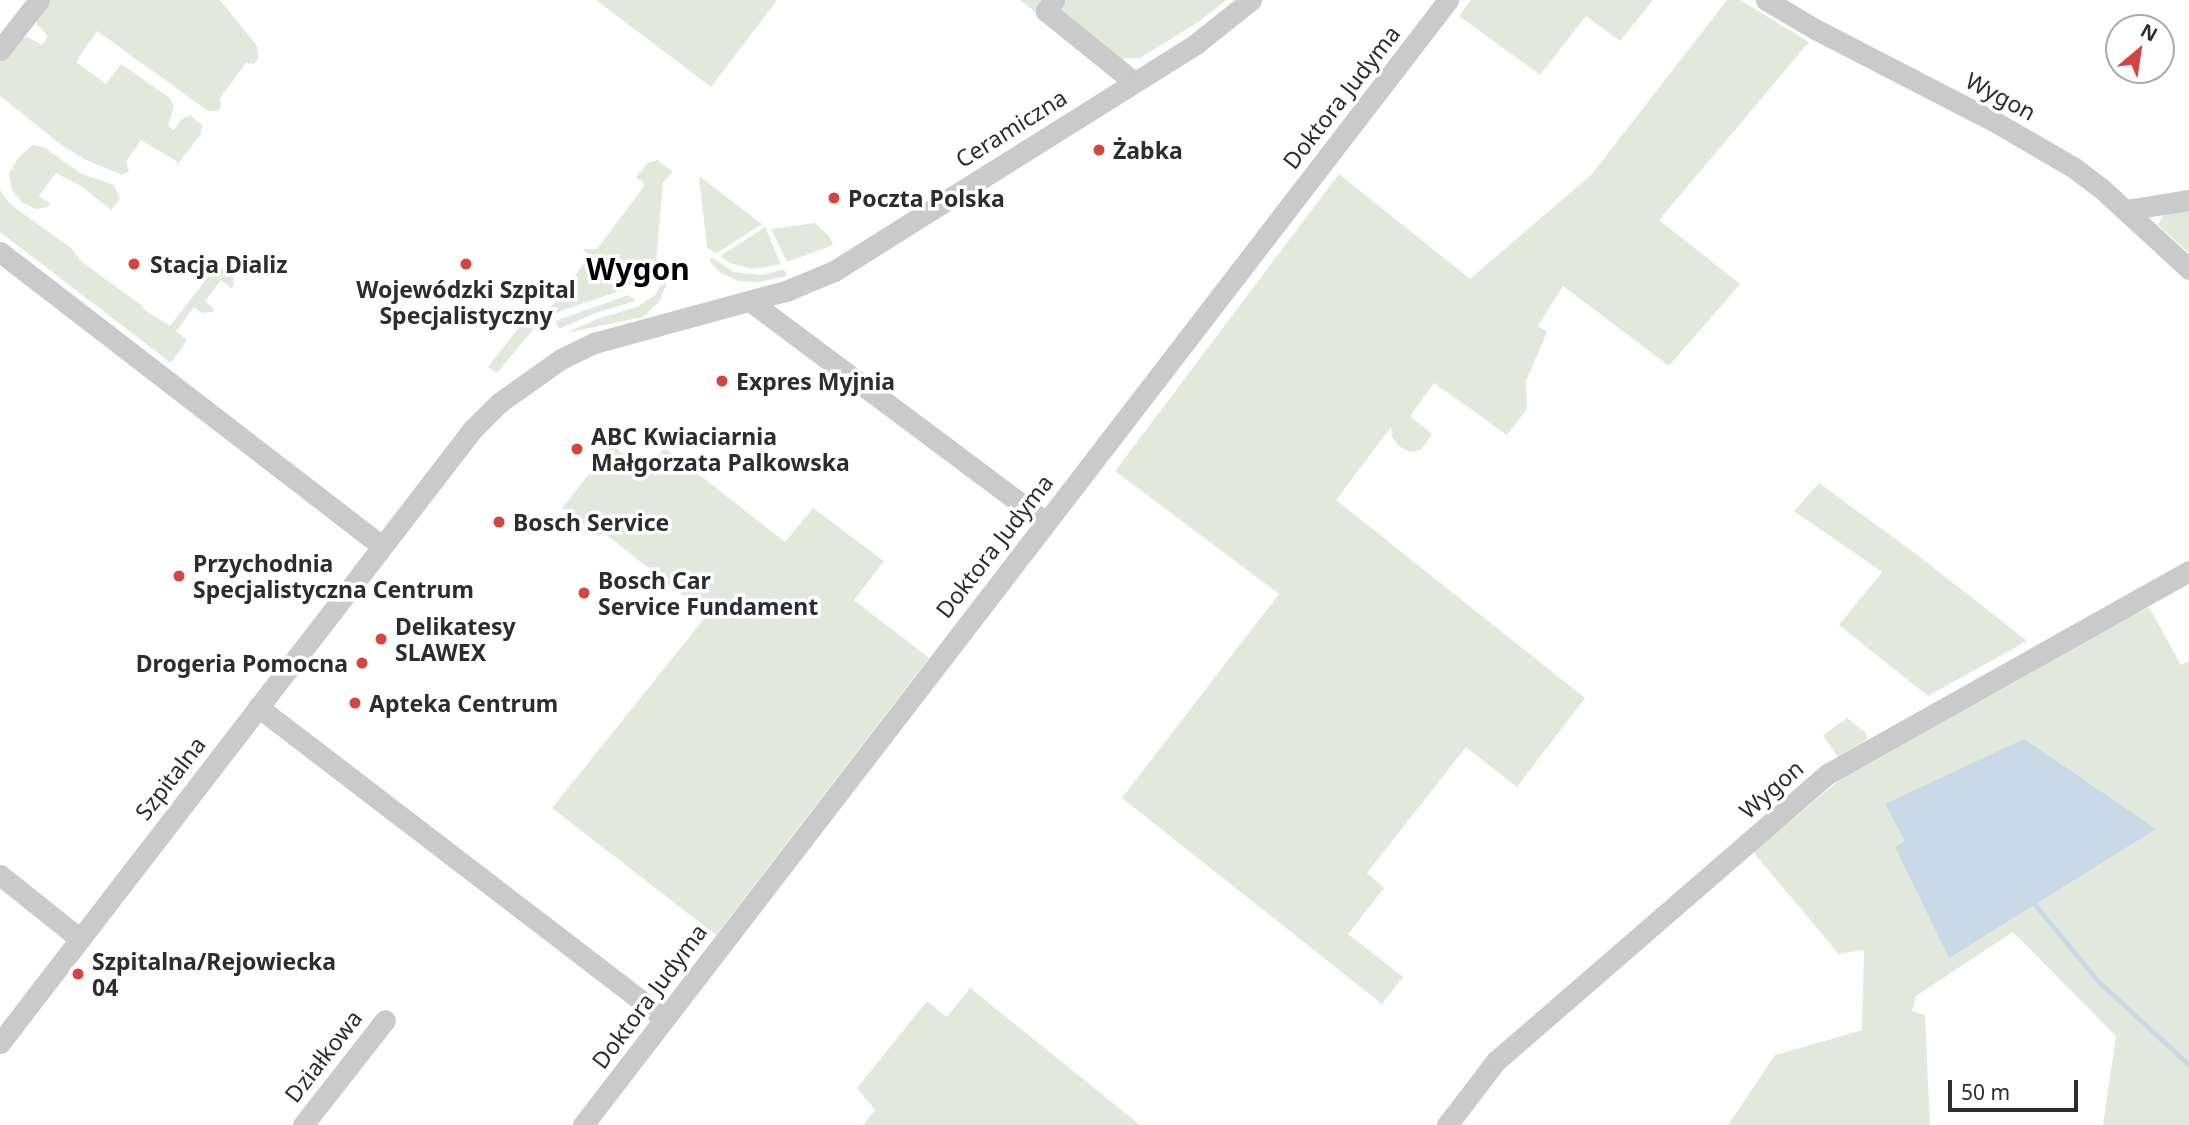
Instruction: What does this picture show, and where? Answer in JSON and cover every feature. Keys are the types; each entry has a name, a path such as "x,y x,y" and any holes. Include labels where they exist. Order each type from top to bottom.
{"street":[{"path":"0,50 39,0"},
{"path":"1054,0 1046,11 1134,82"},
{"name":"Ceramiczna","path":"750,301 802,286 834,271 1213,33 1251,0"},
{"name":"Doktora Judyma","path":"583,1125 1448,0"},
{"name":"Wygon","path":"1766,0 1815,29 2032,142 2073,167 2126,210 2189,269"},
{"path":"2126,210 2189,200"},
{"path":"0,252 382,546"},
{"path":"750,301 1045,522"},
{"name":"Szpitalna","path":"0,1043 472,430 499,403 549,367 594,343 750,301"},
{"name":"Wygon","path":"1447,1125 1496,1061 1829,773 2189,571"},
{"path":"258,707 664,1018"},
{"path":"0,875 79,938"},
{"name":"Działkowa","path":"303,1125 385,1020"}],"shaded area":[{"path":"48,0 220,0 257,46 258,58 254,64 246,63 220,98 221,108 218,111 208,111 97,31 76,62 106,84 121,64 170,98 174,106 168,126 174,130 182,119 190,115 202,125 201,134 174,169 178,162 141,140 126,162 129,171 122,175 86,160 64,147 0,96 0,62 17,41 27,37 42,45 48,36 37,25 36,19"},
{"path":"596,0 777,0 711,87"},
{"path":"1020,0 1226,0 1200,21 1140,58 1125,58 1110,71"},
{"path":"1471,0 1653,0 1620,41 1586,16 1540,75 1459,16"},
{"path":"1727,0 1740,0 1809,42 1659,220 1740,284 1669,366 1563,286 1538,326 1547,332 1526,381 1527,409 1507,435 1434,383 1410,416 1432,434 1421,450 1411,452 1400,447 1392,437 1391,427 1336,500 1585,698 1517,787 1466,747 1367,873 1384,888 1348,934 1403,977 1382,1004 1122,798 1279,594 1115,471 1339,174 1470,279 1592,174"},
{"path":"32,145 44,147 80,173 114,185 120,198 111,210 81,186 56,173 39,196 50,204 48,207 36,209 21,202 12,190 9,174 18,158"},
{"path":"657,160 673,172 663,182 656,262 646,267 629,286 582,249 597,249 645,185 636,177 648,163"},
{"path":"699,176 762,224 717,253 707,248"},
{"path":"0,190 10,204 71,248 82,262 144,307 143,309 170,326 218,264 233,277 234,285 231,288 221,280 205,301 214,309 213,312 202,313 194,307 176,331 187,340 171,363 0,232"},
{"path":"2189,206 2189,253 2158,225 2165,212"},
{"path":"815,223 830,237 833,245 787,262 771,229"},
{"path":"765,227 781,264 753,269 730,263 720,256"},
{"path":"711,257 734,272 762,275 784,269 787,276 759,282 738,281 721,273 710,262"},
{"path":"586,261 623,290 560,311 533,330 497,373 488,367 523,322 534,329"},
{"path":"667,283 659,302 643,317 566,333 597,319 637,307 655,295 661,285"},
{"path":"628,295 636,301 598,312 559,329 555,321"},
{"path":"612,445 645,470 665,448 785,542 813,508 884,561 854,600 929,658 716,935 552,808 707,615 603,532 599,536 562,508"},
{"path":"1819,483 1920,557 2027,641 1928,696 1839,625 1882,572 1794,511"},
{"path":"2149,607 2181,665 2189,661 2189,1125 2103,1125 2116,1036 2013,932 1916,996 1912,1011 1925,1015 1930,1125 1728,1125 1775,1055 1862,1030 1864,950 1839,954 1753,852 1843,777 2104,629"},
{"path":"1847,718 1865,732 1868,739 1838,757 1823,735"},
{"path":"970,988 1140,1125 863,1125 875,1110 857,1088 927,1001 947,1017"}],"water":[{"path":"2024,739 2156,829 1949,958 1895,847 1905,841 1885,804"}],"waterway":[{"path":"2032,901 2098,981 2189,1065"}],"place":[{"name":"Żabka","path":"1099,150"},
{"name":"Poczta Polska","path":"834,198"},
{"name":"Stacja Dializ","path":"134,264"},
{"name":"Wojewódzki Szpital Specjalistyczny","path":"466,264"},
{"name":"Expres Myjnia","path":"722,381"},
{"name":"ABC Kwiaciarnia Małgorzata Palkowska","path":"577,449"},
{"name":"Bosch Service","path":"499,522"},
{"name":"Przychodnia Specjalistyczna Centrum","path":"179,576"},
{"name":"Bosch Car Service Fundament","path":"584,593"},
{"name":"Delikatesy SLAWEX","path":"381,639"},
{"name":"Drogeria Pomocna","path":"362,663"},
{"name":"Apteka Centrum","path":"355,703"},
{"name":"Szpitalna/Rejowiecka 04","path":"78,974"}],"district":[{"name":"Wygon","path":"638,269"}]}
